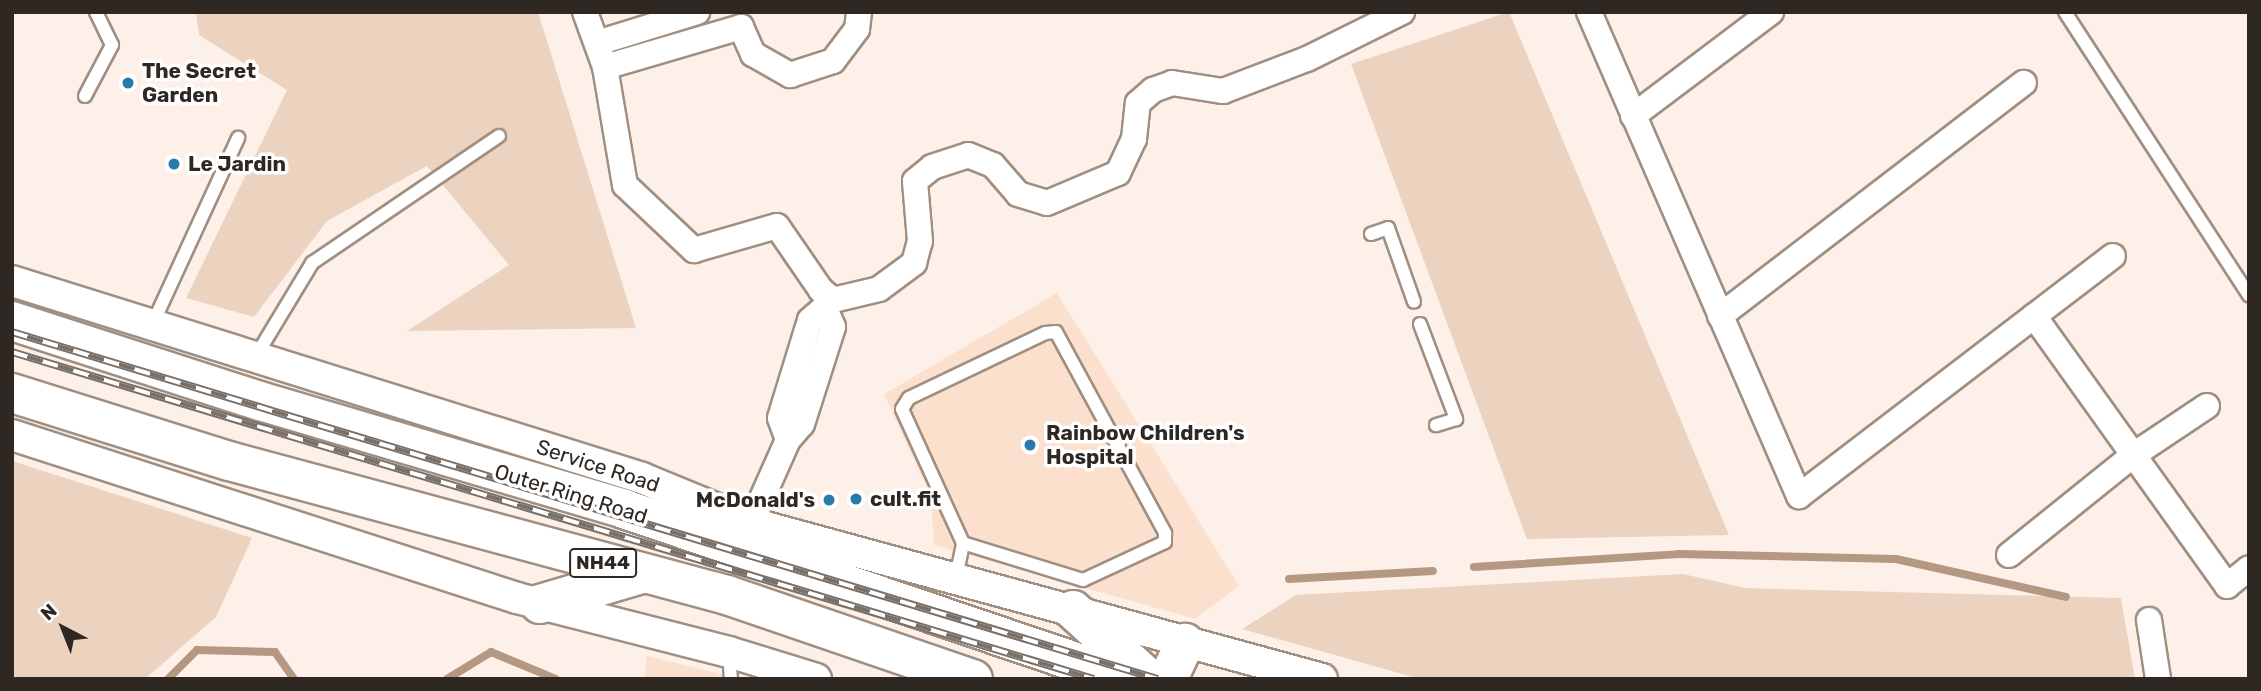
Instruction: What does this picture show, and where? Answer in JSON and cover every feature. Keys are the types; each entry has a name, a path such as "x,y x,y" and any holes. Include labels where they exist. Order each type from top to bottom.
{"highway":[{"name":"Outer Ring Road","path":"12,321 260,401 624,509 1126,679"},
{"name":"NH44","path":"12,393 229,461 727,595 973,679"},
{"path":"540,604 641,574"},
{"path":"1078,595 1149,679"},
{"path":"1168,679 1185,643"}],"street":[{"path":"585,12 605,67 625,185 694,250 777,226 829,304"},
{"path":"597,43 696,12"},
{"path":"605,67 741,27 753,54 790,75 833,61 857,29 859,12"},
{"path":"751,523 788,440 780,418 810,320 829,304 879,289 914,263 920,242 915,180 932,167 968,155 993,165 1018,194 1048,203 1118,173 1133,139 1138,103 1153,89 1172,83 1223,91 1307,59 1402,12"},
{"path":"1588,12 1798,496 2113,256"},
{"path":"1633,116 1771,12"},
{"path":"1720,316 2024,83"},
{"name":"Service Road","path":"12,281 642,478 751,523 956,578 1078,595 1185,643 1322,679"},
{"path":"2034,316 2227,586 2249,568"},
{"path":"2010,555 2132,456 2207,406"},
{"path":"12,435 730,665 816,679"},
{"path":"2149,621 2158,679"}],"lane":[{"path":"85,96 112,45 96,12"},
{"path":"2065,12 2249,295"},
{"path":"256,357 312,263 499,136"},
{"path":"153,324 238,138"},
{"path":"1371,234 1388,228 1414,302"},
{"path":"1420,324 1456,419 1436,425"},
{"path":"956,578 963,543 902,409 909,398 1045,333 1056,332 1165,533 1160,548 1078,595 963,543"}],"shaded area":[{"path":"196,12 538,12 636,328 407,331 509,265 427,166 327,221 254,317 186,298 287,90 199,35"},
{"path":"1509,12 1729,535 1527,539 1351,64"},
{"name":"Rainbow Children's Hospital","path":"1057,293 1239,586 1195,619 934,545 931,497 884,394"},
{"path":"12,461 252,538 216,617 145,679 12,679"},
{"path":"1683,574 1745,588 2121,598 2135,679 1420,679 1242,629 1296,595"},
{"path":"647,656 725,675 725,679 644,679"}],"waterway":[{"path":"1474,567 1679,554 1896,559 2066,597"},
{"path":"1289,579 1433,571"},
{"path":"168,679 197,650 275,652 294,679"},
{"path":"447,679 491,652 556,679"}],"railway":[{"path":"12,332 1158,679"},
{"path":"12,352 1094,679"}],"place":[{"name":"The Secret Garden","path":"128,83"},
{"name":"Le Jardin","path":"174,164"},
{"name":"Rainbow Children's Hospital","path":"1030,445"},
{"name":"cult.fit","path":"856,499"},
{"name":"McDonald's","path":"829,500"}]}
